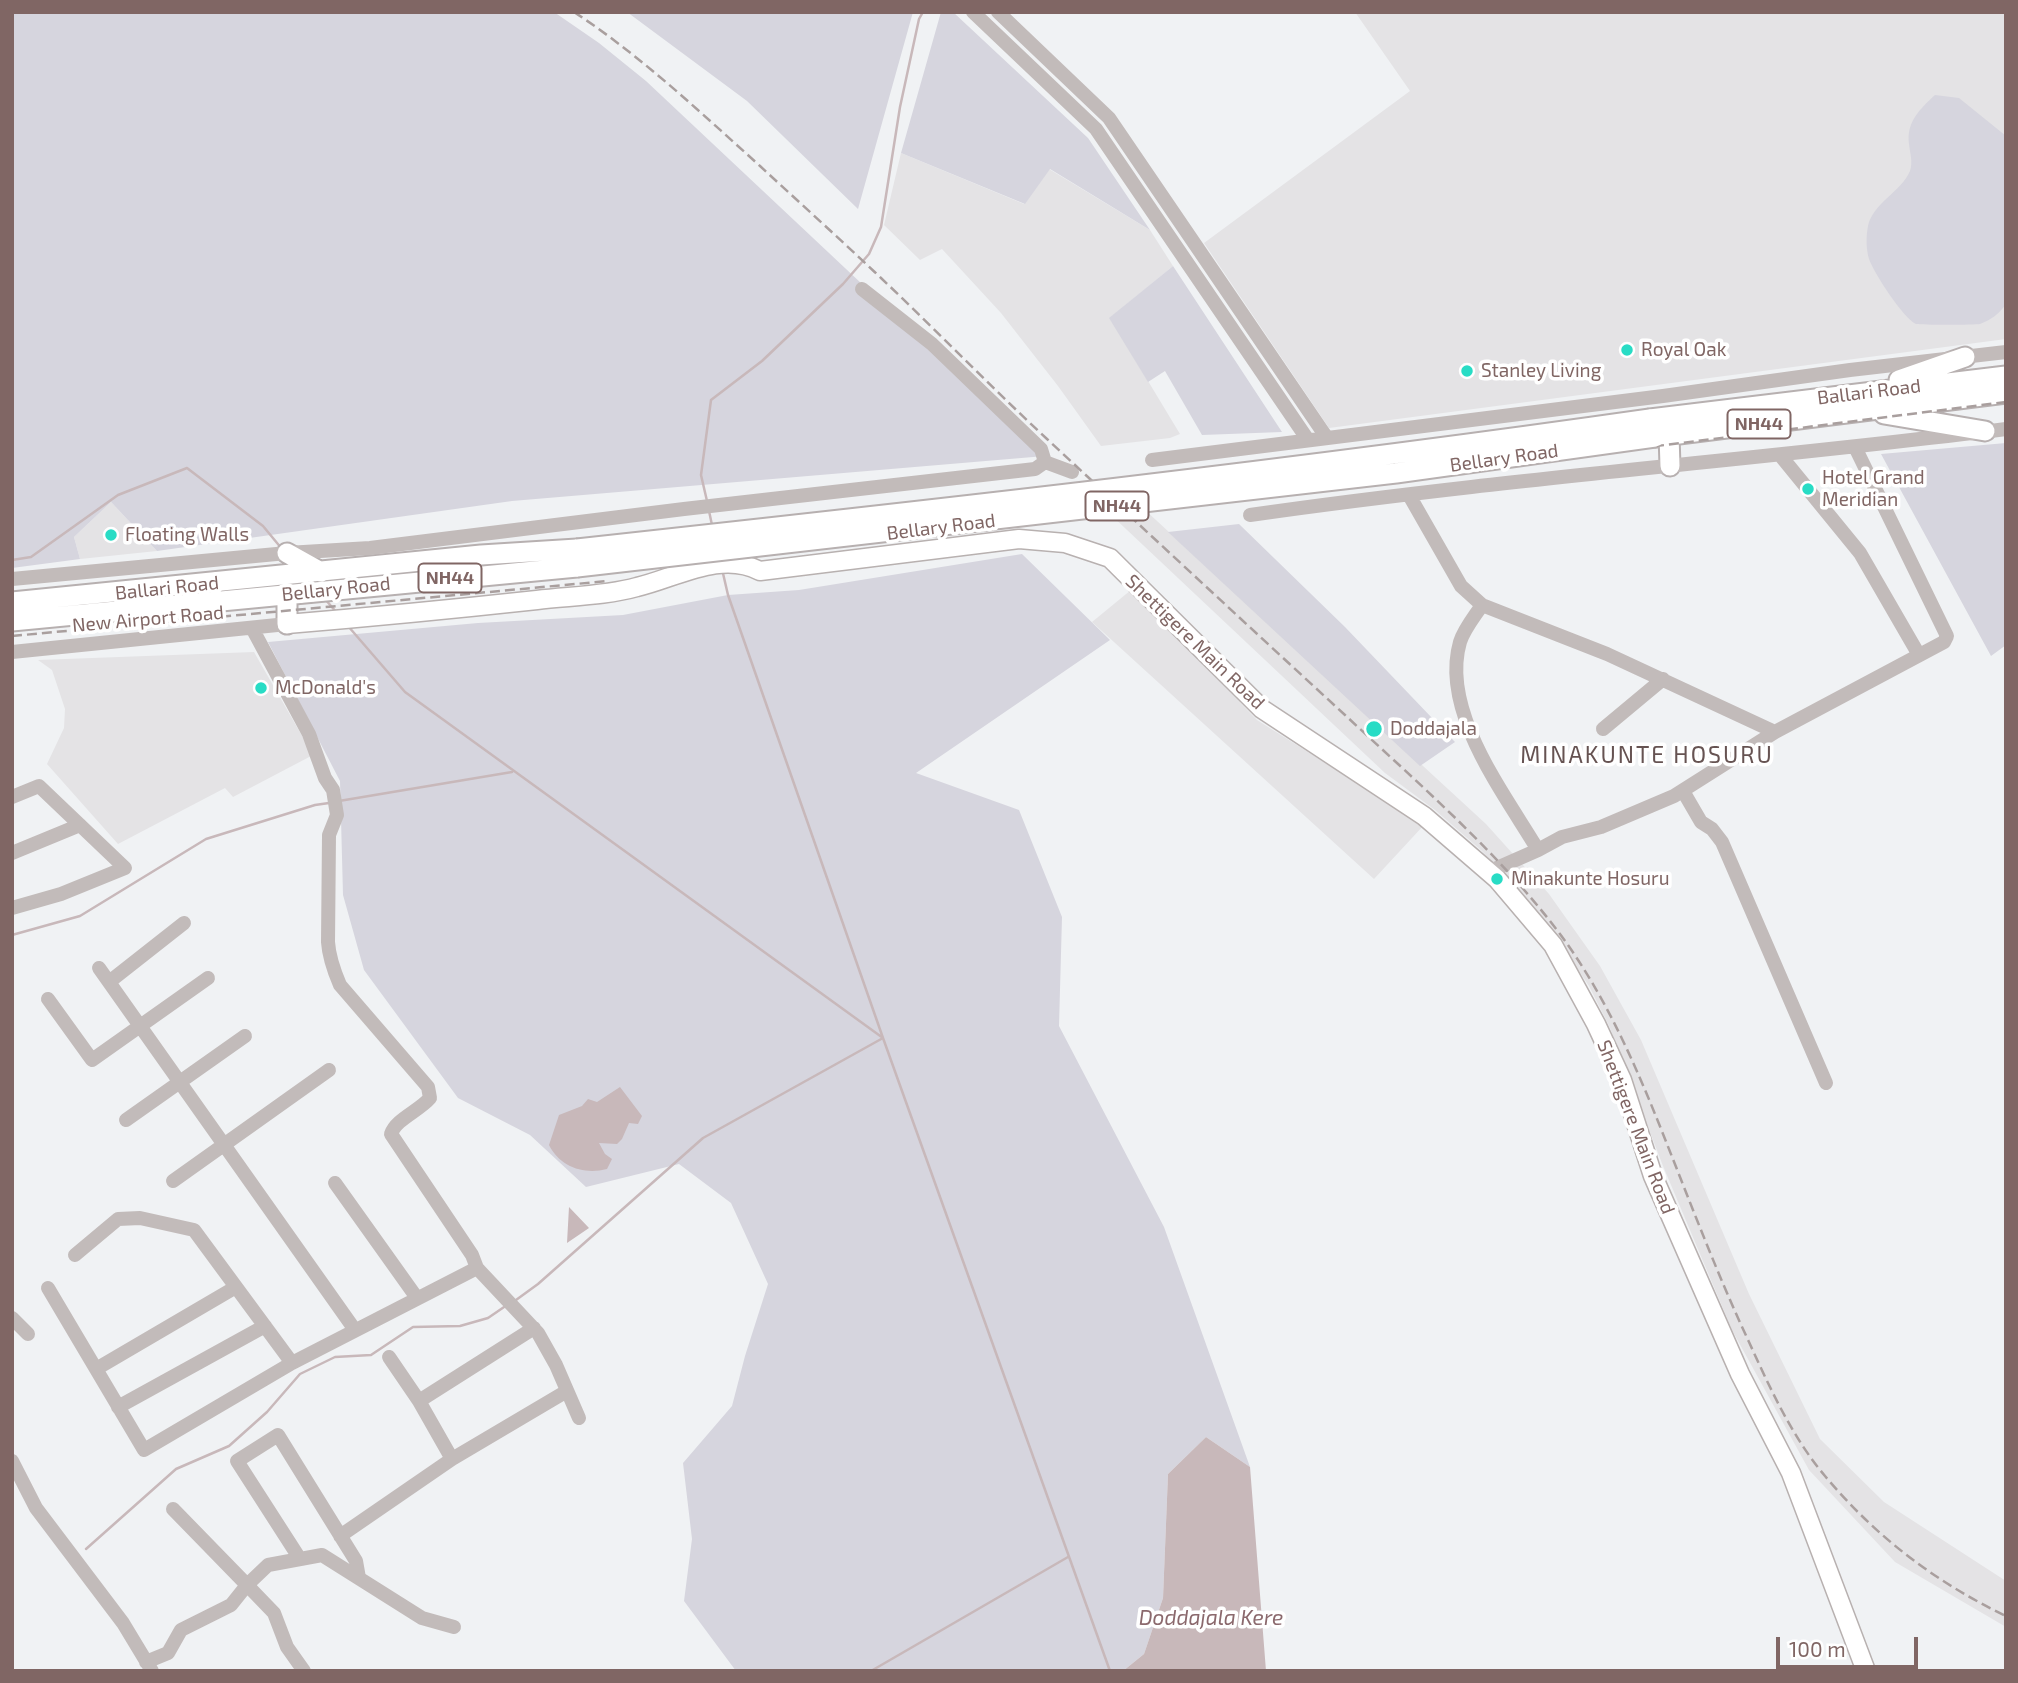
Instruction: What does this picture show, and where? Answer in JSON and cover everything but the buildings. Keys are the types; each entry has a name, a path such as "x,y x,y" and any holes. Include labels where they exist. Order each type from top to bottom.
{"highway":[{"path":"1858,402 1965,357"},
{"name":"Ballari Road","path":"1658,430 1858,402 2006,376"},
{"name":"Ballari Road","path":"1858,402 2006,393"},
{"path":"1858,402 1984,431"},
{"path":"1658,430 1670,466"},
{"name":"Bellary Road","path":"223,591 287,595 313,581 481,555 577,558 1401,454 1658,430"},
{"path":"285,553 313,581"},
{"name":"Ballari Road","path":"12,603 223,591 313,581"},
{"name":"Ballari Road","path":"12,621 123,612 223,591"},
{"path":"287,595 287,624"}],"main road":[{"name":"Shettigere Main Road","path":"287,624 431,612 636,588 695,568 727,564 749,565 760,571 1019,539 1065,543 1110,558 1262,709 1424,816 1488,872 1553,945 1596,1024 1622,1080 1653,1176 1741,1374 1791,1473 1866,1671"}],"street":[{"path":"973,12 1096,129 1308,440"},
{"path":"998,12 1109,118 1327,438"},
{"path":"863,289 932,344 1041,449 1045,461 1072,472"},
{"path":"1152,460 2006,352"},
{"path":"1250,515 1626,469 1780,455 2006,429"},
{"path":"1488,872 1562,836 1601,827 1683,790 1775,732 1944,642 1947,636 1855,447"},
{"path":"1780,455 1860,553 1919,655"},
{"path":"12,579 285,553 370,548 1035,469 1045,461"},
{"path":"1409,495 1461,586 1482,605 1607,654 1775,732"},
{"path":"1482,605 1460,643 1458,693 1462,714 1478,749 1538,850"},
{"name":"New Airport Road","path":"12,652 287,624"},
{"path":"252,628 309,734 325,778 333,790 337,814 329,835 328,942 335,973 340,985 428,1087 430,1098 424,1106 393,1128 391,1134 472,1255 477,1268 534,1328 556,1365 579,1418"},
{"path":"1604,729 1663,679"},
{"path":"12,796 39,786 125,868 61,894 12,908"},
{"path":"1683,790 1702,822 1716,832 1722,842 1826,1083"},
{"path":"12,853 80,825"},
{"path":"109,982 184,923"},
{"path":"99,968 355,1330"},
{"path":"48,999 92,1059 208,978"},
{"path":"126,1120 245,1036"},
{"path":"173,1181 328,1070"},
{"path":"335,1183 417,1298"},
{"path":"75,1255 118,1219 126,1217 194,1230 292,1363"},
{"path":"48,1287 144,1450 292,1363 477,1268"},
{"path":"96,1369 236,1287"},
{"path":"12,1318 28,1334"},
{"path":"118,1407 265,1326"},
{"path":"419,1401 534,1328"},
{"path":"389,1357 419,1401 452,1459"},
{"path":"340,1536 452,1459 568,1391"},
{"path":"300,1559 237,1461 278,1435 356,1561 359,1578"},
{"path":"12,1461 42,1517 123,1623 149,1666 168,1653 181,1630 231,1605 268,1565 322,1555 422,1618 454,1627"},
{"path":"173,1509 274,1613 287,1647 304,1671"}],"shaded area":[{"path":"12,12 554,12 599,43 646,81 1045,456 512,501 157,551 111,502 74,537 80,559 12,568"},
{"path":"627,12 913,12 858,209 747,101"},
{"path":"941,12 953,12 1088,138 1150,230 1050,169 1025,204 901,153"},
{"path":"1355,12 2006,12 2006,339 1329,428 1204,243 1410,91"},
{"path":"1935,95 1959,98 2006,136 2006,304 1995,316 1980,324 1916,324 1890,294 1868,255 1867,234 1871,218 1910,171 1910,129 1919,111"},
{"path":"901,153 1024,204 1049,169 1150,230 1173,266 1110,318 1180,434 1170,438 1101,446 1001,313 942,249 920,260 884,225"},
{"path":"1173,266 1282,432 1202,435 1165,371 1148,382 1109,318"},
{"path":"2006,443 2006,645 1991,656 1881,454"},
{"path":"111,502 157,551 80,559 74,537"},
{"path":"1144,509 1486,824 1549,894 1600,966 1641,1040 1749,1294 1820,1439 1884,1502 2006,1581 2006,1627 1895,1562 1809,1470 1732,1330 1663,1166 1610,1028 1589,986 1547,924 1482,851 1435,810 1385,773 1109,513"},
{"path":"1239,524 1345,627 1455,742 1420,766 1168,532"},
{"path":"1022,554 1110,640 916,773 1019,810 1062,917 1059,1026 1164,1227 1250,1467 1206,1437 1168,1474 1163,1598 1144,1654 1123,1671 736,1671 684,1601 692,1539 683,1463 732,1406 768,1284 731,1203 679,1164 586,1187 530,1135 458,1098 364,970 343,895 340,781 268,642 478,623 623,615 728,595 799,590"},
{"path":"1131,590 1257,720 1424,825 1374,879 1092,622"},
{"path":"254,652 313,755 233,797 225,788 118,844 47,764 64,728 65,709 52,670 38,660"}],"water":[{"path":"620,1087 642,1116 638,1124 629,1123 617,1144 599,1143 605,1154 612,1159 607,1169 581,1170 559,1159 549,1145 559,1115 582,1106 588,1099 597,1102"},
{"path":"569,1207 589,1228 567,1243"},
{"name":"Doddajala Kere","path":"1206,1437 1250,1467 1266,1671 1123,1671 1144,1654 1163,1598 1168,1474"}],"waterway":[{"path":"707,501 701,475 711,400 762,361 843,284 869,254 881,227 900,107 919,19 923,12"},
{"path":"12,560 31,557 118,495 187,468 263,526 282,549"},
{"path":"709,511 712,525"},
{"path":"722,569 728,595 883,1038 1110,1671"},
{"path":"325,599 337,613"},
{"path":"348,626 405,692 883,1038 703,1138 538,1284 516,1300"},
{"path":"339,801 512,772"},
{"path":"12,935 80,916 206,839 329,803"},
{"path":"86,1549 176,1469 229,1446 267,1412 300,1374 335,1357 371,1355 413,1327 460,1326 488,1318 507,1305"},
{"path":"871,1671 1068,1557"}],"railway":[{"path":"574,12 623,47 715,125 902,298 1047,439 1429,793 1511,875 1560,934 1606,1007 1643,1086 1738,1317 1774,1394 1802,1445 1844,1498 1886,1538 1931,1573 2006,1616"},
{"path":"805,547 1324,488 2006,402"},
{"path":"12,636 608,581"}],"place":[{"name":"Royal Oak","path":"1627,350"},
{"name":"Stanley Living","path":"1467,371"},
{"name":"Hotel Grand Meridian","path":"1808,489"},
{"name":"Floating Walls","path":"111,535"},
{"name":"McDonald's","path":"261,688"},
{"name":"Doddajala","path":"1374,729"},
{"name":"Minakunte Hosuru","path":"1497,879"}],"district":[{"name":"MINAKUNTE HOSURU","path":"1647,755"}]}
